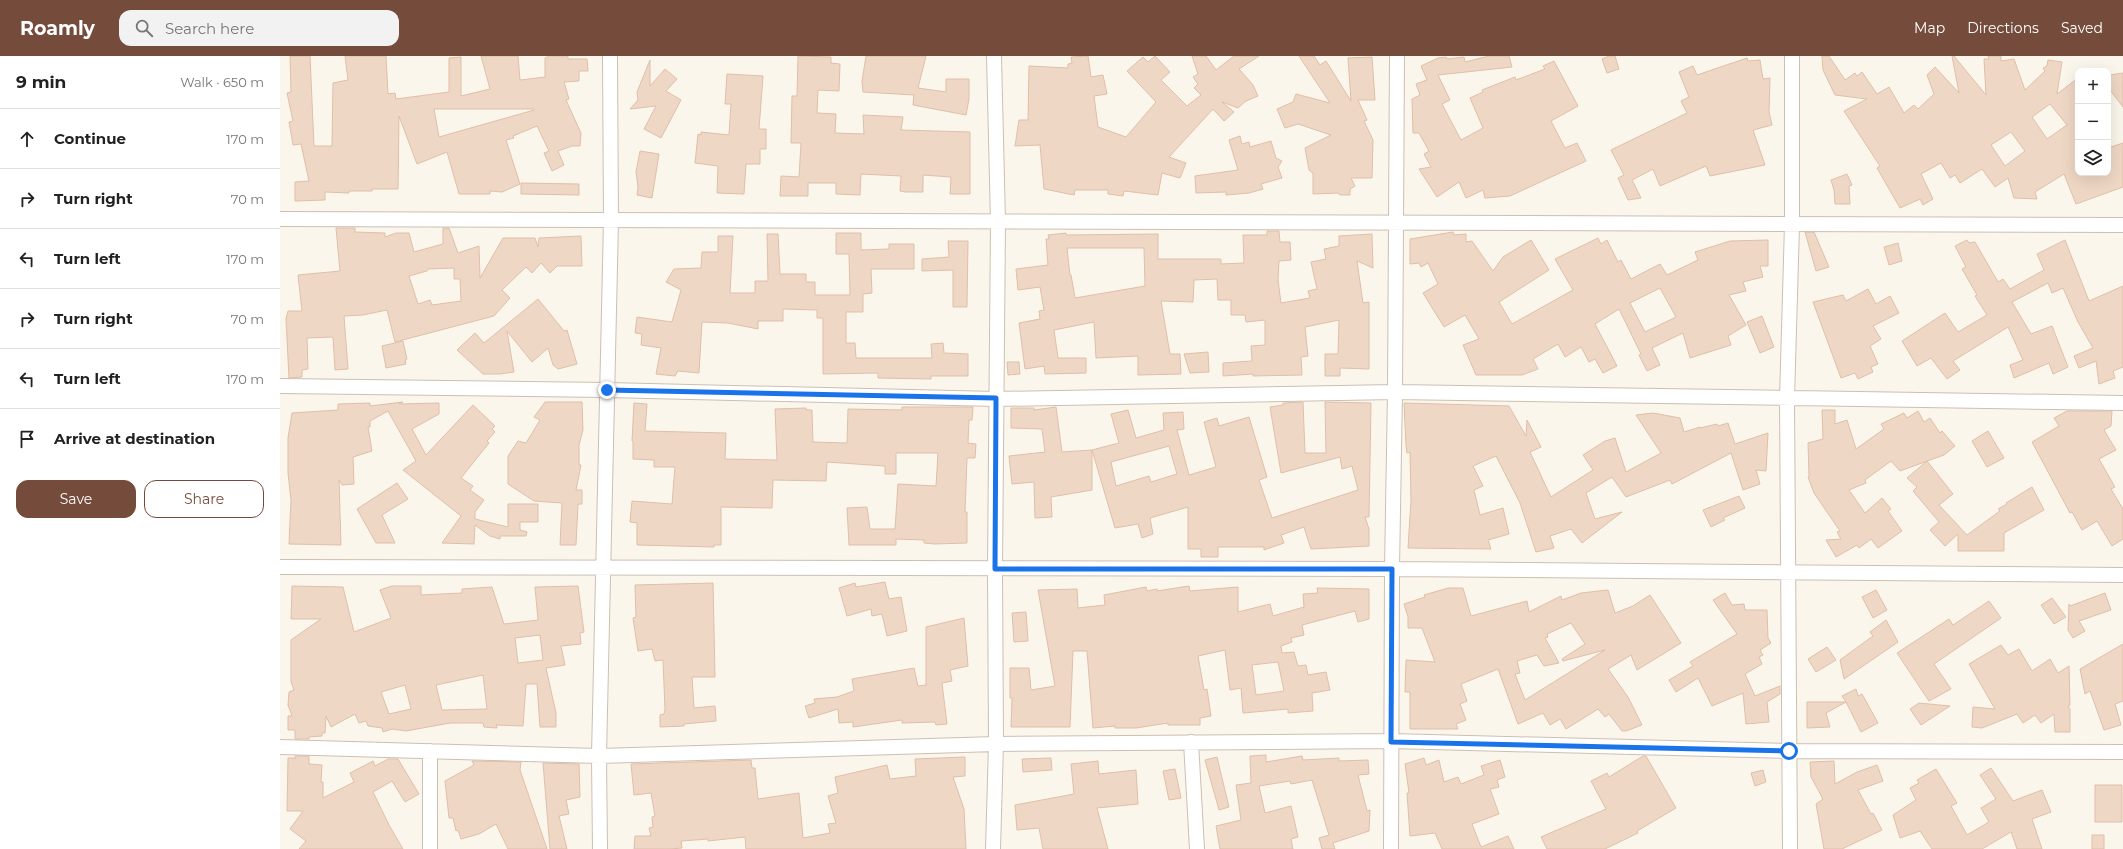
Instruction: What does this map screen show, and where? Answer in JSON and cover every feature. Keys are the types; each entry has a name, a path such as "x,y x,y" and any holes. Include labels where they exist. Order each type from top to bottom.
{"street":[{"path":"600,849 599,756 611,221 610,56"},
{"path":"993,849 996,744 995,569 998,222 994,56"},
{"path":"1391,849 1397,56"},
{"path":"1790,849 1787,398 1792,225 1792,56"},
{"path":"280,219 1395,224 2123,225"},
{"path":"280,386 607,390 996,398 1395,392 2123,403"},
{"path":"280,568 1392,569 2123,575"},
{"path":"1191,742 1197,849"},
{"path":"280,747 599,756 996,744 1191,742 1391,742 1789,751 2123,752"},
{"path":"430,751 430,849"}],"building":[{"path":"290,56 310,56 314,146 332,146 333,83 348,80 345,56 386,56 388,94 395,93 396,99 449,92 449,58 461,57 461,96 490,89 481,56 518,56 520,80 545,77 545,58 549,56 568,56 568,59 587,59 588,71 579,71 579,81 564,82 569,99 566,100 581,133 580,146 572,146 558,151 564,165 552,171 544,153 549,151 537,126 513,136 514,138 506,140 520,184 502,192 490,191 490,194 459,194 447,152 417,164 399,116 398,189 372,189 372,191 349,191 349,193 325,192 325,200 295,201 295,182 309,181 301,144 293,145 289,122 293,121 287,93 291,92","holes":["434,109 534,109 439,137"]},
{"path":"798,56 831,57 831,63 840,64 839,91 818,90 817,113 836,114 835,133 864,134 863,115 903,117 901,130 970,132 970,194 950,194 951,177 923,175 923,192 905,192 900,191 901,176 861,174 860,195 836,194 836,183 808,183 808,196 780,196 781,176 799,177 801,143 791,143 792,96 797,96"},
{"path":"866,56 926,56 918,88 946,92 946,79 969,79 969,99 966,115 913,105 914,95 863,92 862,81"},
{"path":"1088,56 1091,77 1103,75 1107,94 1094,96 1098,127 1126,137 1156,102 1127,71 1143,57 1148,62 1155,56 1170,72 1161,80 1187,106 1201,95 1194,88 1198,84 1193,77 1198,74 1192,56 1206,56 1216,70 1234,56 1259,56 1239,69 1253,85 1258,96 1246,101 1238,108 1222,102 1234,112 1224,121 1213,109 1169,157 1186,163 1180,178 1162,173 1158,195 1124,191 1123,196 1108,194 1108,190 1075,190 1074,195 1044,189 1040,145 1015,146 1019,120 1028,120 1029,66 1068,68 1068,64 1072,63 1071,57"},
{"path":"1299,56 1314,56 1320,65 1326,61 1351,101 1348,58 1372,57 1375,100 1358,100 1367,120 1364,121 1373,140 1372,178 1351,178 1355,186 1350,189 1350,195 1340,195 1338,193 1313,194 1313,173 1309,170 1305,148 1331,135 1298,124 1285,128 1277,109 1293,102 1296,94 1330,103"},
{"path":"1489,56 1509,56 1512,67 1438,75 1450,100 1442,104 1461,140 1483,128 1470,98 1483,92 1482,90 1515,77 1516,80 1545,69 1543,66 1554,61 1578,106 1551,121 1565,148 1577,143 1586,161 1510,196 1485,198 1483,190 1466,198 1459,182 1437,197 1419,169 1431,167 1424,154 1429,151 1419,133 1413,133 1412,99 1420,95 1416,84 1427,80 1421,66 1438,58 1446,57 1447,59 1464,57 1465,62"},
{"path":"1609,56 1615,56 1619,69 1607,73 1602,59"},
{"path":"1822,56 1829,56 1845,80 1855,73 1857,76 1862,72 1877,94 1889,87 1904,113 1914,105 1918,109 1934,94 1927,75 1935,67 1959,93 1952,56 1954,56 1986,95 1984,59 1989,59 1988,56 2001,56 2001,61 2014,59 2025,90 2045,71 2043,68 2047,66 2048,60 2062,62 2057,94 2075,80 2075,176 2111,176 2111,147 2123,143 2123,187 2076,204 2064,174 2035,192 2037,199 2014,198 2008,178 1995,187 1982,169 1960,183 1955,175 1950,178 1941,163 1921,174 1933,199 1923,205 1920,199 1900,208 1877,168 1880,166 1844,111 1867,99 1835,95 1823,70","holes":["2050,104 2067,125 2047,139 2032,117","2011,132 2025,151 2005,166 1991,145"]},
{"path":"1747,58 1748,61 1760,60 1763,79 1770,78 1769,112 1772,125 1753,130 1765,165 1710,176 1706,166 1660,186 1653,169 1632,180 1641,198 1628,200 1618,178 1624,175 1611,150 1687,113 1681,101 1689,97 1679,72 1693,66 1697,75"},
{"path":"650,60 650,86 665,69 677,79 666,91 681,100 661,138 644,129 656,106 630,109 638,100 637,92"},
{"path":"2123,73 2123,107 2111,91 2111,75"},
{"path":"727,74 763,76 759,129 766,129 766,149 760,149 760,164 746,164 744,194 717,193 718,166 695,163 698,134 701,135 701,132 729,135 731,104 725,104"},
{"path":"1240,136 1242,144 1249,142 1250,147 1271,141 1276,158 1282,161 1278,167 1282,178 1261,184 1263,189 1249,193 1226,195 1226,192 1196,193 1195,176 1238,170 1229,140"},
{"path":"640,151 659,154 652,198 637,195 638,187 636,172"},
{"path":"1847,174 1852,185 1849,186 1850,204 1835,204 1834,190 1831,180"},
{"path":"521,183 579,184 579,195 521,194"},
{"path":"336,228 355,228 355,232 385,233 385,237 396,233 409,233 414,252 443,244 443,228 449,228 458,253 479,246 480,278 503,238 535,238 538,247 539,238 581,236 582,266 557,266 550,273 541,263 532,273 526,267 502,290 510,298 494,316 395,342 387,310 363,315 344,316 348,369 335,370 333,337 307,338 308,369 302,370 302,377 289,378 286,319 288,311 302,311 298,275 340,271","holes":["454,268 454,279 460,279 461,301 432,305 430,300 418,304 409,276 427,271 428,269"]},
{"path":"1267,231 1279,231 1280,242 1290,242 1291,260 1279,261 1278,280 1281,303 1310,298 1308,291 1317,289 1311,262 1326,259 1324,249 1339,246 1339,236 1372,234 1373,268 1357,261 1363,303 1369,302 1369,369 1340,368 1340,376 1325,376 1325,354 1338,354 1339,320 1305,327 1308,356 1301,357 1302,375 1253,376 1253,374 1223,376 1223,363 1252,361 1251,346 1265,345 1265,320 1246,322 1245,315 1231,315 1231,300 1218,300 1217,279 1194,280 1193,302 1161,301 1170,354 1180,354 1181,374 1138,375 1138,356 1096,358 1094,322 1054,330 1058,358 1086,358 1086,373 1045,374 1044,366 1025,369 1019,323 1040,319 1039,311 1044,310 1040,287 1018,290 1016,269 1048,265 1046,239 1049,239 1048,235 1066,233 1066,235 1158,234 1158,259 1221,259 1221,264 1244,263 1243,235 1267,235","holes":["1067,248 1144,248 1145,286 1075,298 1070,275"]},
{"path":"1453,232 1454,235 1466,234 1466,242 1472,241 1493,271 1503,257 1531,240 1549,270 1499,302 1512,324 1573,290 1555,259 1598,238 1601,244 1607,240 1618,262 1621,260 1631,279 1660,264 1667,275 1698,260 1695,252 1730,241 1768,240 1768,266 1760,266 1763,277 1743,282 1746,291 1729,295 1746,325 1728,336 1731,345 1690,358 1683,333 1652,348 1660,365 1647,371 1639,355 1641,354 1619,309 1595,324 1617,366 1603,373 1595,359 1589,362 1581,347 1565,357 1558,344 1533,359 1538,369 1522,375 1476,375 1463,345 1479,339 1465,315 1444,327 1423,293 1438,284 1428,263 1421,267 1419,263 1410,264 1410,239","holes":["1660,288 1676,317 1645,332 1630,303"]},
{"path":"1805,232 1814,232 1829,267 1816,271"},
{"path":"836,233 861,233 861,250 889,249 889,244 914,244 914,269 871,269 872,293 863,294 863,312 846,312 846,343 855,343 856,358 932,358 931,344 943,343 944,353 968,354 968,376 931,376 931,379 878,378 878,373 823,374 823,318 817,318 817,310 783,309 783,321 758,321 758,329 728,323 702,322 699,373 678,371 675,376 656,374 661,348 641,345 642,334 635,333 637,317 672,322 681,290 666,282 674,269 701,268 702,252 718,252 718,236 733,236 730,293 755,293 755,281 768,281 767,234 778,234 780,274 806,274 806,282 815,282 815,295 850,295 849,254 836,254"},
{"path":"1967,240 1969,243 1975,242 1998,282 2003,279 2010,289 2044,270 2037,254 2065,240 2089,301 2123,286 2123,367 2113,371 2115,378 2099,384 2096,361 2079,368 2074,356 2093,348 2078,322 2063,288 2052,293 2048,283 2012,302 2031,334 2052,326 2068,367 2053,374 2049,363 2014,378 2010,365 2023,360 2008,327 1953,361 1960,370 1947,379 1931,358 1917,366 1902,341 1945,313 1958,332 1987,315 1975,296 1977,295 1962,269 1966,267 1955,246"},
{"path":"948,241 968,241 967,307 953,307 953,270 922,271 922,259 949,257"},
{"path":"1898,243 1902,261 1889,265 1884,247"},
{"path":"1868,289 1876,304 1890,296 1899,313 1873,326 1881,339 1870,346 1878,364 1871,367 1873,372 1858,379 1855,373 1841,378 1813,302 1843,295 1846,301"},
{"path":"538,299 564,331 567,330 577,364 558,369 553,365 548,348 532,362 507,331 514,372 483,374 457,350 475,333 484,343"},
{"path":"1762,316 1774,347 1760,353 1747,322"},
{"path":"403,341 407,359 405,360 406,364 386,368 382,346"},
{"path":"1208,352 1209,372 1190,373 1184,354"},
{"path":"1007,362 1019,362 1020,374 1008,375"},
{"path":"403,402 399,404 439,403 439,414 412,429 426,455 473,405 495,426 492,429 495,432 487,441 489,443 461,478 473,486 470,490 484,500 475,512 475,519 508,527 508,504 538,504 538,522 520,522 520,530 527,532 526,536 500,536 500,539 490,536 475,525 474,544 442,543 461,516 403,470 416,461 388,411 370,421 370,427 368,427 372,451 353,457 354,484 342,485 339,480 341,545 289,544 291,500 288,473 288,438 292,413 338,410 338,404 370,403 370,406"},
{"path":"545,402 582,402 583,430 579,445 579,465 581,465 576,490 582,490 582,504 578,504 576,545 560,545 562,503 534,501 508,484 508,456 518,441 526,443 540,420 534,417"},
{"path":"1303,402 1305,453 1326,453 1325,402 1371,403 1369,517 1365,517 1369,529 1369,546 1311,549 1304,527 1281,535 1284,543 1264,550 1264,547 1218,547 1218,557 1201,557 1201,549 1188,549 1188,507 1150,518 1153,534 1142,538 1138,524 1115,528 1092,450 1119,443 1111,414 1128,410 1136,438 1164,430 1163,413 1183,412 1184,429 1177,430 1189,475 1216,467 1204,422 1217,418 1219,426 1249,417 1267,477 1259,480 1272,518 1358,490 1352,466 1342,469 1340,457 1281,473 1270,407 1283,405 1283,403","holes":["1169,446 1177,474 1151,482 1149,476 1116,486 1111,462"]},
{"path":"634,403 647,404 645,431 726,433 725,459 777,460 775,409 806,408 806,410 812,410 813,442 847,443 848,409 902,410 902,407 973,407 972,420 969,420 968,443 976,444 975,458 967,458 965,512 967,512 967,543 935,544 924,543 924,540 896,539 896,545 849,545 847,508 867,507 870,529 895,529 898,484 936,486 938,453 896,453 896,474 885,474 885,466 827,462 826,481 773,480 772,508 721,507 721,545 714,545 714,547 637,545 637,523 630,522 632,501 672,504 675,467 654,467 654,460 633,459 632,441"},
{"path":"1404,403 1509,406 1526,436 1527,420 1541,447 1530,452 1551,497 1593,470 1583,455 1605,441 1615,438 1626,472 1661,453 1636,415 1653,413 1680,418 1684,432 1700,427 1717,424 1718,426 1728,423 1735,444 1768,433 1766,471 1756,470 1760,484 1743,490 1731,453 1672,484 1670,480 1626,497 1612,477 1586,493 1595,519 1622,512 1582,543 1571,529 1550,536 1554,548 1536,552 1520,503 1496,456 1473,466 1483,486 1474,490 1480,515 1503,508 1509,534 1488,540 1491,549 1408,548 1411,501 1410,452 1407,453"},
{"path":"1056,407 1062,452 1092,450 1092,490 1051,497 1052,517 1035,518 1034,482 1012,484 1009,456 1045,452 1042,429 1011,428 1011,408 1034,408 1034,410"},
{"path":"1822,410 1835,410 1835,424 1847,420 1856,449 1884,429 1881,424 1904,413 1907,418 1918,411 1924,422 1930,418 1940,433 1942,431 1955,446 1944,455 1900,471 1891,461 1865,480 1866,483 1849,490 1865,513 1882,498 1891,509 1888,511 1902,531 1878,548 1871,539 1859,548 1857,545 1836,557 1826,540 1841,539 1837,532 1840,531 1814,493 1808,477 1808,443 1823,439"},
{"path":"2067,411 2112,411 2111,426 2104,430 2116,450 2099,459 2115,487 2111,489 2123,509 2123,539 2112,546 2097,521 2082,530 2072,512 2070,513 2032,442 2059,426 2054,418"},
{"path":"1988,431 2004,458 1987,467 1972,441"},
{"path":"1927,461 1953,494 1939,505 1967,535 2000,511 1998,509 2007,504 2006,503 2032,487 2044,510 2004,533 2004,551 1958,551 1958,534 1945,546 1930,530 1939,522 1913,491 1917,487 1907,478"},
{"path":"397,483 408,499 382,515 395,543 376,543 357,509"},
{"path":"1739,496 1745,508 1723,518 1725,520 1711,527 1703,510"},
{"path":"885,582 889,599 901,597 907,631 887,636 882,614 872,616 871,609 847,616 839,588 855,583 856,587"},
{"path":"713,583 715,677 692,677 694,708 715,706 716,721 684,724 684,726 660,727 660,715 664,714 665,710 663,660 655,661 652,649 638,651 633,618 636,617 635,585"},
{"path":"292,586 343,587 354,632 391,618 380,590 392,586 421,586 421,595 462,593 462,589 492,587 504,624 538,620 535,587 578,586 584,632 580,633 581,644 561,646 565,665 546,668 556,713 556,727 540,727 537,684 526,684 523,726 496,725 497,728 484,727 483,723 450,723 406,731 392,729 383,732 382,728 368,726 366,721 359,723 355,714 331,727 326,716 325,733 322,733 322,736 309,737 309,739 295,739 295,730 288,730 288,716 292,716 288,705 289,692 294,690 291,682 291,640 321,619 291,619","holes":["540,635 543,660 518,663 515,638","483,675 487,709 442,710 436,685","405,685 411,709 389,714 381,692"]},
{"path":"1189,586 1190,591 1238,587 1238,612 1270,604 1273,616 1304,607 1303,594 1318,593 1317,588 1369,589 1369,619 1358,622 1355,611 1302,625 1304,635 1291,638 1292,642 1281,646 1282,653 1294,652 1298,666 1306,665 1308,675 1326,672 1330,690 1312,693 1313,711 1288,713 1288,709 1243,713 1241,688 1230,690 1225,650 1198,656 1204,690 1207,689 1211,716 1200,718 1200,725 1168,725 1168,723 1136,728 1115,728 1115,726 1093,728 1087,651 1073,651 1070,727 1011,727 1012,698 1010,698 1010,668 1029,668 1031,690 1055,686 1038,590 1077,589 1078,608 1105,605 1104,595 1146,587 1147,591 1157,589 1157,591","holes":["1278,662 1284,691 1256,695 1252,665"]},
{"path":"1448,588 1463,588 1471,616 1527,601 1529,612 1561,596 1562,600 1581,593 1608,590 1615,613 1633,606 1650,595 1681,643 1637,670 1631,655 1608,669 1628,697 1642,725 1626,731 1622,731 1609,714 1605,717 1598,709 1566,729 1560,719 1550,725 1543,713 1518,724 1498,669 1461,684 1467,701 1460,704 1466,720 1456,724 1458,729 1410,729 1410,692 1405,692 1406,660 1435,662 1422,628 1408,628 1408,617 1404,604 1425,597 1424,595","holes":["1571,623 1585,644 1562,659 1563,661 1605,650 1525,700 1515,674 1520,673 1517,661 1537,655 1544,666 1559,663 1545,638 1548,637 1547,634"]},
{"path":"1876,590 1887,610 1873,618 1862,597"},
{"path":"1725,593 1732,605 1744,604 1745,610 1767,610 1768,638 1771,643 1760,650 1763,655 1759,657 1762,664 1745,674 1755,696 1780,686 1780,694 1767,702 1769,722 1746,724 1743,693 1712,706 1698,678 1676,692 1669,680 1693,666 1690,662 1737,634 1713,600"},
{"path":"2105,593 2111,610 2079,621 2085,631 2073,638 2068,630 2069,604 2070,606"},
{"path":"2052,598 2066,617 2054,624 2041,605"},
{"path":"1989,601 2001,618 1934,664 1951,689 1929,701 1897,653 1949,619 1953,625"},
{"path":"1026,612 1028,641 1014,642 1012,613"},
{"path":"964,618 968,666 950,670 952,681 942,683 947,724 936,725 935,722 902,723 902,720 853,727 853,722 839,723 838,709 809,718 805,706 815,703 814,699 837,697 854,691 852,679 914,668 918,686 926,685 926,627"},
{"path":"1886,620 1898,642 1844,679 1840,660 1873,636 1870,632"},
{"path":"2123,644 2123,701 2115,704 2121,725 2104,730 2090,691 2085,694 2080,669"},
{"path":"2001,645 2008,655 2019,649 2032,671 2050,659 2058,673 2069,666 2070,705 2068,706 2070,709 2070,732 2055,732 2054,714 2041,723 2035,715 2023,723 2017,714 1982,728 1972,727 1973,707 1995,709 1969,664"},
{"path":"1827,647 1836,660 1816,672 1808,659"},
{"path":"1856,689 1858,696 1862,694 1878,723 1861,732 1842,696"},
{"path":"1807,702 1846,702 1826,713 1830,727 1807,728"},
{"path":"1919,703 1950,706 1921,725 1910,709"},
{"path":"1266,755 1266,762 1302,756 1303,760 1339,758 1339,761 1368,760 1369,774 1358,775 1367,811 1370,810 1369,831 1333,843 1335,849 1322,849 1319,838 1329,835 1312,780 1291,784 1290,781 1259,786 1265,813 1291,806 1298,837 1291,839 1293,849 1220,849 1216,826 1241,820 1236,785 1251,783 1250,756"},
{"path":"295,756 309,756 309,764 322,765 321,782 323,782 323,798 354,782 350,773 373,761 375,766 388,759 398,759 419,794 405,802 392,781 373,792 389,825 403,849 299,849 306,841 290,829 303,811 287,811 288,758 296,758"},
{"path":"1643,756 1646,756 1676,808 1637,831 1638,833 1605,849 1547,849 1541,837 1606,809 1591,781 1607,773 1609,777"},
{"path":"965,757 965,776 953,777 964,809 966,849 746,849 745,837 708,841 708,839 681,841 682,848 634,849 635,836 651,836 649,828 653,827 652,817 655,816 651,793 634,795 631,764 751,760 752,768 755,768 758,799 799,793 803,838 830,833 828,824 836,823 828,796 838,793 835,777 887,765 890,779 916,776 915,759"},
{"path":"1217,757 1229,807 1219,810 1205,760"},
{"path":"1051,758 1052,770 1023,772 1022,759"},
{"path":"1424,758 1426,765 1439,760 1444,782 1458,777 1461,784 1484,775 1481,766 1500,760 1505,777 1497,780 1499,787 1490,789 1499,814 1472,824 1481,847 1508,836 1514,849 1442,849 1435,833 1410,836 1407,793 1409,793 1405,764"},
{"path":"472,761 521,762 520,770 547,849 508,849 496,824 479,834 461,839 458,830 456,831 453,818 449,818 445,781 474,765"},
{"path":"1098,761 1099,774 1136,770 1138,804 1097,808 1108,849 1043,849 1039,828 1017,830 1015,805 1074,794 1071,764"},
{"path":"1834,761 1835,784 1857,772 1877,765 1883,781 1858,790 1871,814 1873,813 1882,830 1842,849 1824,849 1816,804 1823,799 1811,777 1810,762"},
{"path":"543,763 579,764 580,797 566,800 569,814 559,816 567,849 550,849"},
{"path":"1991,768 2013,801 2042,790 2051,812 2032,819 2042,849 2017,849 2011,832 1982,849 1932,849 1920,831 1900,838 1893,815 1916,800 1910,788 1919,783 1917,780 1936,769 1957,803 1951,806 1967,835 1989,822 1981,808 1996,799 1980,775"},
{"path":"1175,769 1181,798 1169,800 1163,771"},
{"path":"1763,770 1766,782 1755,786 1751,773"},
{"path":"2095,785 2122,785 2122,822 2095,822"},
{"path":"2092,835 2104,835 2104,849 2092,849"}],"route":[{"path":"607,390 996,398 995,569 1392,569 1391,742 1789,751"}]}
